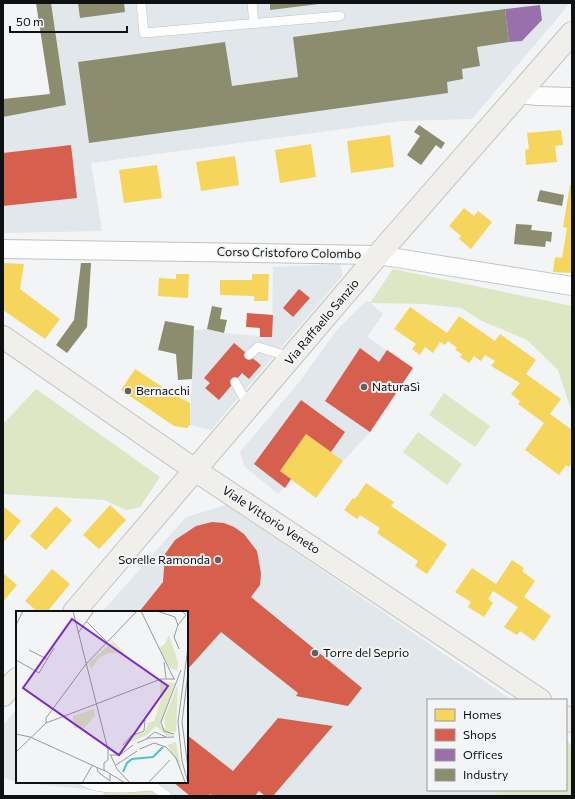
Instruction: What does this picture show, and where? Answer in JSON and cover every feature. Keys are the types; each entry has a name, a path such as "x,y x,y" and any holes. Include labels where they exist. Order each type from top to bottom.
{"main road":[{"name":"Via Raffaello Sanzio","path":"75,611 378,255 521,94 572,33"},
{"name":"Viale Vittorio Veneto","path":"3,337 195,470 538,699"},
{"path":"3,695 16,680"}],"street":[{"path":"521,94 572,97"},
{"name":"Corso Cristoforo Colombo","path":"3,249 378,255 572,286"}],"lane":[{"path":"141,3 144,33 340,16"},
{"path":"252,3 254,23"},
{"path":"249,355 258,347 291,358"},
{"path":"235,382 249,407"},
{"path":"86,783 119,788 153,786 167,796"}],"shaded area":[{"path":"51,3 570,3 472,119 402,121 91,163 102,231 3,233 3,117 66,105"},
{"path":"340,264 343,275 211,430 190,425 194,330 207,329 224,333 272,337 273,267"},
{"path":"367,300 383,314 367,337 413,368 370,432 343,461 306,434 280,470 291,479 278,494 244,466 240,452 300,381 336,331"},
{"name":"Torre del Seprio","path":"226,505 511,699 427,699 427,791 500,791 493,796 160,796 151,790 124,793 27,783 188,783 188,611 103,611 186,517"},
{"path":"16,710 16,782 3,778 3,725"}],"green space":[{"path":"393,269 572,306 572,413 558,370 527,340 482,321 461,308 425,304 370,303"},
{"path":"36,389 160,477 140,507 126,510 104,500 3,494 3,424"},
{"path":"444,393 490,426 475,447 429,415"},
{"path":"418,432 462,464 447,485 403,452"},
{"path":"567,740 572,747 572,796 493,796 500,791 567,791"},
{"path":"151,790 160,796 103,796 104,791 124,793"}],"building: Homes":[{"path":"561,130 563,145 555,146 557,162 526,165 525,150 529,149 527,133"},
{"path":"390,135 394,167 351,173 347,141"},
{"path":"311,144 316,177 280,183 275,150"},
{"path":"235,156 239,185 201,191 196,162"},
{"path":"157,165 162,198 124,203 119,170"},
{"path":"570,185 572,186 572,273 553,272 555,257 562,258 567,228 563,227"},
{"path":"464,208 474,216 478,211 492,222 471,249 459,239 461,236 449,226"},
{"path":"3,263 24,264 20,289 60,319 45,339 3,310"},
{"path":"176,274 189,274 188,298 158,296 159,278 176,279"},
{"path":"252,274 269,274 268,301 254,301 254,296 220,295 220,280 252,280"},
{"path":"410,307 447,333 459,316 495,341 500,334 536,360 526,374 561,399 550,414 572,430 572,463 569,467 566,465 559,475 525,450 544,423 518,404 520,401 511,394 520,383 491,366 495,361 485,355 481,361 474,356 469,363 460,357 462,354 455,350 457,348 448,341 445,345 440,342 433,353 425,347 420,355 412,349 416,344 394,329"},
{"path":"135,369 190,403 190,425 187,428 174,426 121,390"},
{"path":"306,434 343,461 316,498 280,471"},
{"path":"366,483 394,502 391,506 447,544 427,574 415,566 418,561 377,533 380,528 360,515 357,519 344,510 353,498 355,499"},
{"path":"110,505 126,520 99,549 83,535"},
{"path":"3,506 21,521 3,543"},
{"path":"56,506 72,520 46,550 30,536"},
{"path":"512,560 524,568 522,571 535,581 524,597 551,616 534,641 520,631 517,635 504,627 518,607 493,591 488,599 493,603 484,617 468,607 471,602 455,592 472,568 496,584"},
{"path":"52,569 70,584 48,611 37,611 25,601"},
{"path":"3,573 17,585 3,602"}],"building: Shops":[{"path":"71,145 77,198 3,206 3,153"},
{"path":"299,289 310,298 293,317 283,308"},
{"path":"247,313 273,315 272,337 260,337 260,328 246,327"},
{"path":"234,343 261,365 249,379 242,373 219,400 205,388 210,383 204,378"},
{"path":"360,348 379,362 387,350 413,368 370,432 325,401"},
{"path":"301,400 345,432 331,452 306,434 280,471 291,479 285,488 254,464"},
{"path":"212,522 224,523 234,527 244,534 257,551 261,573 260,585 251,597 362,688 348,706 296,696 298,693 221,632 188,669 188,611 140,611 163,582 165,554 175,540 196,526"},
{"path":"278,718 333,726 273,796 265,796 259,791 255,796 213,796 210,794 209,796 190,796 174,783 188,783 188,736 233,771"}],"building: Offices":[{"path":"540,5 542,20 522,41 509,42 505,9"}],"building: Industry":[{"path":"36,3 51,3 66,105 3,117 3,99 50,94"},
{"path":"78,3 124,3 125,12 80,18"},
{"path":"270,3 319,3 319,4 270,10"},
{"path":"505,9 509,42 477,47 480,66 462,69 463,79 447,82 448,93 89,143 78,62 225,42 232,86 298,77 293,37"},
{"path":"419,125 445,143 441,149 436,145 421,165 407,155 420,136 414,132"},
{"path":"540,190 564,195 562,206 537,201"},
{"path":"516,224 532,225 531,230 552,232 551,242 546,241 545,247 514,244"},
{"path":"81,263 91,263 87,327 67,353 56,345 74,320"},
{"path":"212,306 222,308 220,319 227,320 224,333 207,329"},
{"path":"165,321 194,326 192,379 178,380 176,354 158,350"}],"place":[{"name":"NaturaSì","path":"364,387"},
{"name":"Bernacchi","path":"128,391"},
{"name":"Sorelle Ramonda","path":"218,560"},
{"name":"Torre del Seprio","path":"315,653"}]}
